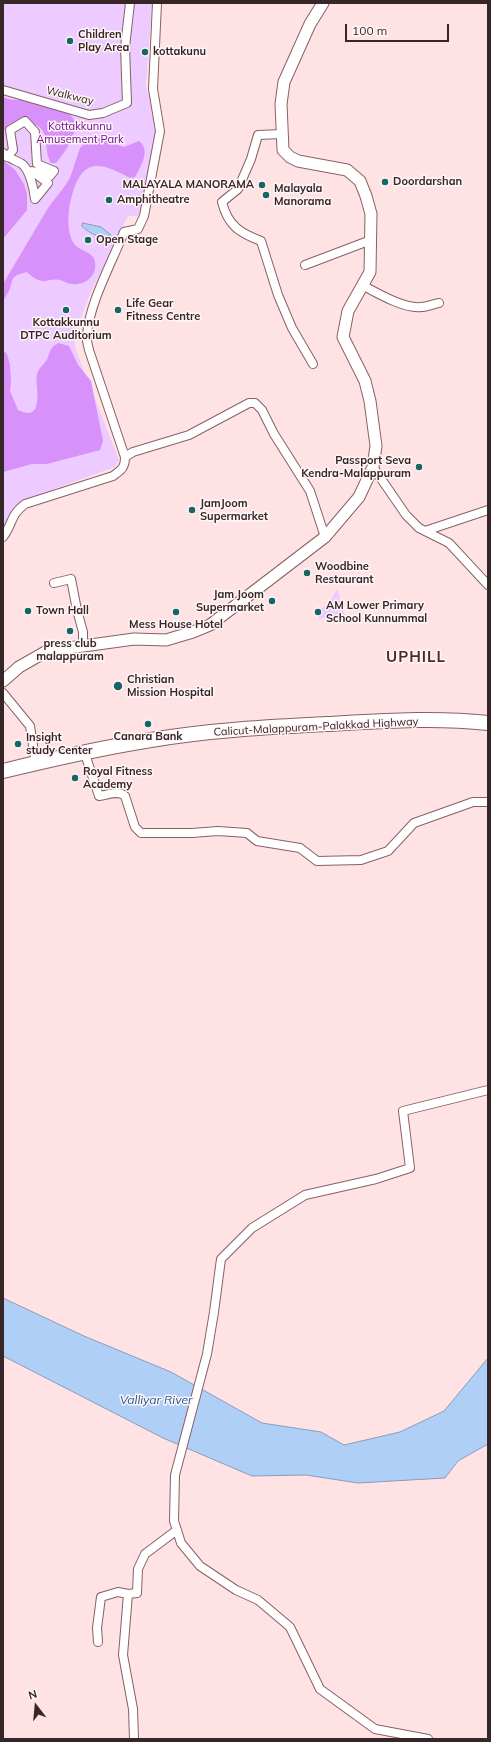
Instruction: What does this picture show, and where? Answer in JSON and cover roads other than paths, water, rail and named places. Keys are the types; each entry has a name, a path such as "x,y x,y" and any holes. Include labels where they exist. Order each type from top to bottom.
{"highway":[{"name":"Calicut-Malappuram-Palakkad Highway","path":"3,771 84,752 152,740 242,729 347,723 448,720 488,723"}],"main road":[{"path":"3,681 19,667 47,651 134,639 166,640 193,632 210,624 325,537 359,497 373,467 376,437 370,401 364,381 343,338 348,311 370,272 371,214 360,181 348,170 298,161 290,157 283,150 281,104 284,82 310,24 324,3"}],"street":[{"name":"Walkway","path":"3,90 89,115 103,113 126,103 125,47 130,3"},
{"path":"3,537 8,531 16,511 25,504 113,476 123,469 125,464 125,457 86,337 88,325 97,297 124,232 138,229 144,216 160,131 153,89 157,3"},
{"path":"25,121 35,132 37,164 54,171 50,176 32,171 48,183 36,199 33,185 24,165 5,155 13,150 10,130 25,121"},
{"path":"282,134 258,135 251,159 238,189 222,202 225,214 241,233 261,241 280,301 292,328 313,364"},
{"path":"305,265 371,240"},
{"path":"362,285 388,299 406,305 420,308 439,303"},
{"path":"125,457 133,452 189,435 249,403 255,403 262,410 274,434 310,491 325,537"},
{"path":"373,467 406,515 419,528 449,543 488,585"},
{"path":"425,531 488,510"},
{"path":"54,583 71,579 83,632 83,645"},
{"path":"3,693 30,726 36,764"},
{"path":"84,752 99,796 119,793 123,794 135,827 140,833 192,833 218,831 247,833 257,841 300,848 317,860 361,860 378,855 388,851 414,822 473,802 488,802"},
{"path":"428,1739 375,1728 320,1689 290,1627 258,1600 236,1590 200,1566 181,1543 174,1521 175,1475 207,1354 221,1259 252,1228 305,1195 376,1179 410,1168 403,1111 488,1090"},
{"path":"98,1642 97,1628 101,1597 118,1592 128,1594 137,1593 138,1569 145,1554 177,1530"},
{"path":"128,1594 123,1655 133,1709 134,1739"}],"water":[{"path":"83,223 101,227 111,235 95,235 82,226"},
{"name":"Valliyar River","path":"3,1298 84,1336 171,1372 262,1423 321,1432 344,1445 400,1432 444,1411 488,1358 488,1444 458,1461 445,1478 358,1483 306,1475 252,1476 163,1438 3,1356"}],"place":[{"name":"Children Play Area","path":"70,41"},
{"name":"kottakunu","path":"145,52"},
{"name":"Doordarshan","path":"385,182"},
{"name":"MALAYALA MANORAMA","path":"262,185"},
{"name":"Malayala Manorama","path":"266,195"},
{"name":"Amphitheatre","path":"109,200"},
{"name":"Open Stage","path":"88,240"},
{"name":"Kottakkunnu DTPC Auditorium","path":"66,310"},
{"name":"Life Gear Fitness Centre","path":"118,310"},
{"name":"Passport Seva Kendra-Malappuram","path":"419,467"},
{"name":"JamJoom Supermarket","path":"192,510"},
{"name":"Woodbine Restaurant","path":"307,573"},
{"name":"Jam Joom Supermarket","path":"272,601"},
{"name":"Town Hall","path":"28,611"},
{"name":"Mess House Hotel","path":"176,612"},
{"name":"AM Lower Primary School Kunnummal","path":"318,612"},
{"name":"press club malappuram","path":"70,631"},
{"name":"Christian Mission Hospital","path":"118,686"},
{"name":"Canara Bank","path":"148,724"},
{"name":"Insight study Center","path":"18,744"},
{"name":"Royal Fitness Academy","path":"75,778"}],"district":[{"name":"UPHILL","path":"416,657"}],"park label":[{"name":"Kottakkunnu Amusement Park","path":"80,133"}]}
